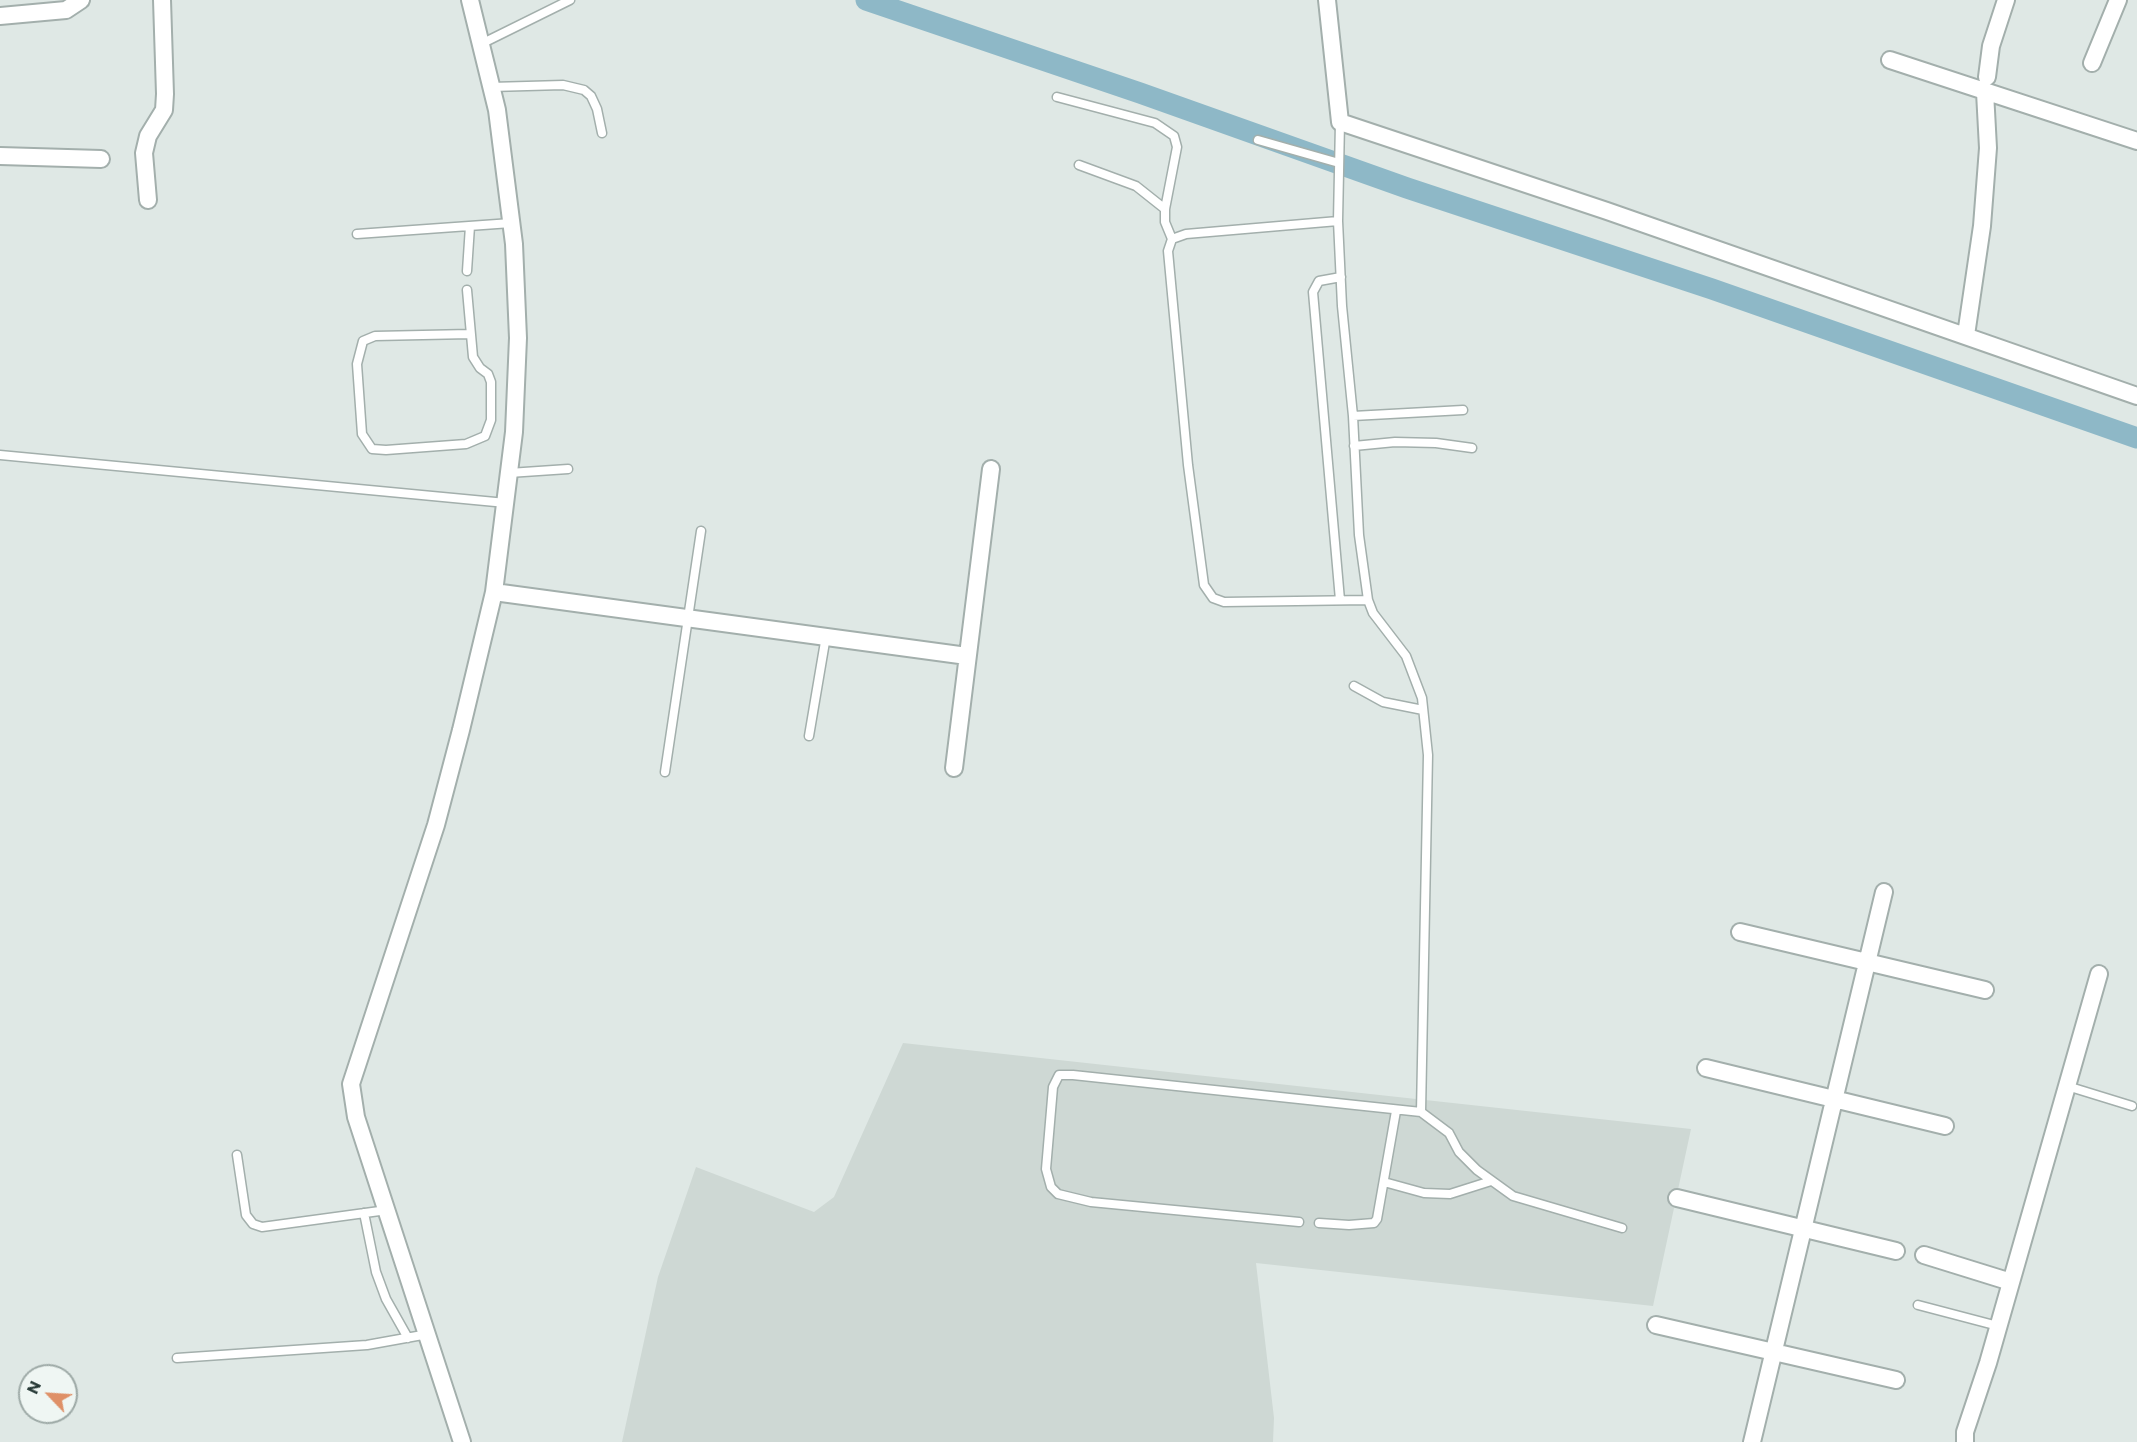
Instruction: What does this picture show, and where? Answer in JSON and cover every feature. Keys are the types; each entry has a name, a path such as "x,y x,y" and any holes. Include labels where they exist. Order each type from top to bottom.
{"street":[{"path":"0,16 66,10 81,0"},
{"path":"148,200 144,153 148,136 164,110 162,0"},
{"path":"462,1442 429,1334 356,1117 351,1084 436,825 494,592 506,503 518,338 511,223 491,87 470,0"},
{"path":"1327,0 1340,127 1966,335 2137,396"},
{"path":"1966,335 1982,226 1988,148 1986,84 1991,46 2006,0"},
{"path":"2092,63 2118,0"},
{"path":"1890,60 1986,84 2137,141"},
{"path":"0,156 101,159"},
{"path":"954,768 991,469"},
{"path":"494,592 968,656"},
{"path":"1752,1442 1884,892"},
{"path":"1740,932 1985,990"},
{"path":"1965,1442 1965,1432 2011,1282 2099,974"},
{"path":"1706,1068 1945,1126"},
{"path":"1677,1198 1896,1251"},
{"path":"1924,1255 2011,1282"},
{"path":"1656,1325 1896,1380"}],"lane":[{"path":"481,44 570,0"},
{"path":"491,87 562,85 584,90 591,96 597,109 602,133"},
{"path":"1057,97 1155,123 1174,136 1177,147 1165,209 1165,222 1172,239 1168,251 1188,465 1204,585 1213,598 1224,602 1368,600"},
{"path":"1340,127 1338,221 1341,277 1353,416 1359,535 1368,600 1373,612 1406,656 1422,698 1428,755 1421,1112"},
{"path":"1258,140 1339,163"},
{"path":"1079,165 1136,186 1165,209"},
{"path":"1172,239 1186,234 1338,221"},
{"path":"357,234 511,223"},
{"path":"467,271 470,226"},
{"path":"1340,600 1313,292 1319,281 1341,277"},
{"path":"467,290 473,357 480,368 488,374 491,382 491,420 485,436 466,444 372,449 362,434 357,364 363,341 375,336 470,334"},
{"path":"1353,416 1463,410"},
{"path":"1354,446 1395,442 1436,443 1472,448"},
{"path":"0,455 506,503"},
{"path":"509,473 568,469"},
{"path":"665,772 702,531"},
{"path":"809,736 826,636"},
{"path":"1354,686 1383,702 1423,710"},
{"path":"1299,1222 1091,1202 1058,1194 1051,1187 1046,1169 1053,1087 1059,1076 1073,1075 1421,1112 1449,1133 1459,1152 1491,1181 1513,1196 1622,1228"},
{"path":"2067,1086 2132,1106"},
{"path":"1319,1223 1374,1223 1382,1202 1396,1111"},
{"path":"237,1155 246,1215 253,1224 262,1227 387,1210"},
{"path":"1384,1182 1424,1193 1450,1194 1491,1181"},
{"path":"364,1213 376,1272 386,1299 408,1338"},
{"path":"1918,1305 1998,1326"},
{"path":"177,1358 367,1345 429,1334"}],"shaded area":[{"path":"903,1043 1691,1129 1653,1306 1256,1263 1274,1418 1273,1442 622,1442 658,1277 696,1167 814,1212 834,1197"}],"waterway":[{"path":"866,0 1140,93 1407,188 1712,289 2137,438"}]}
